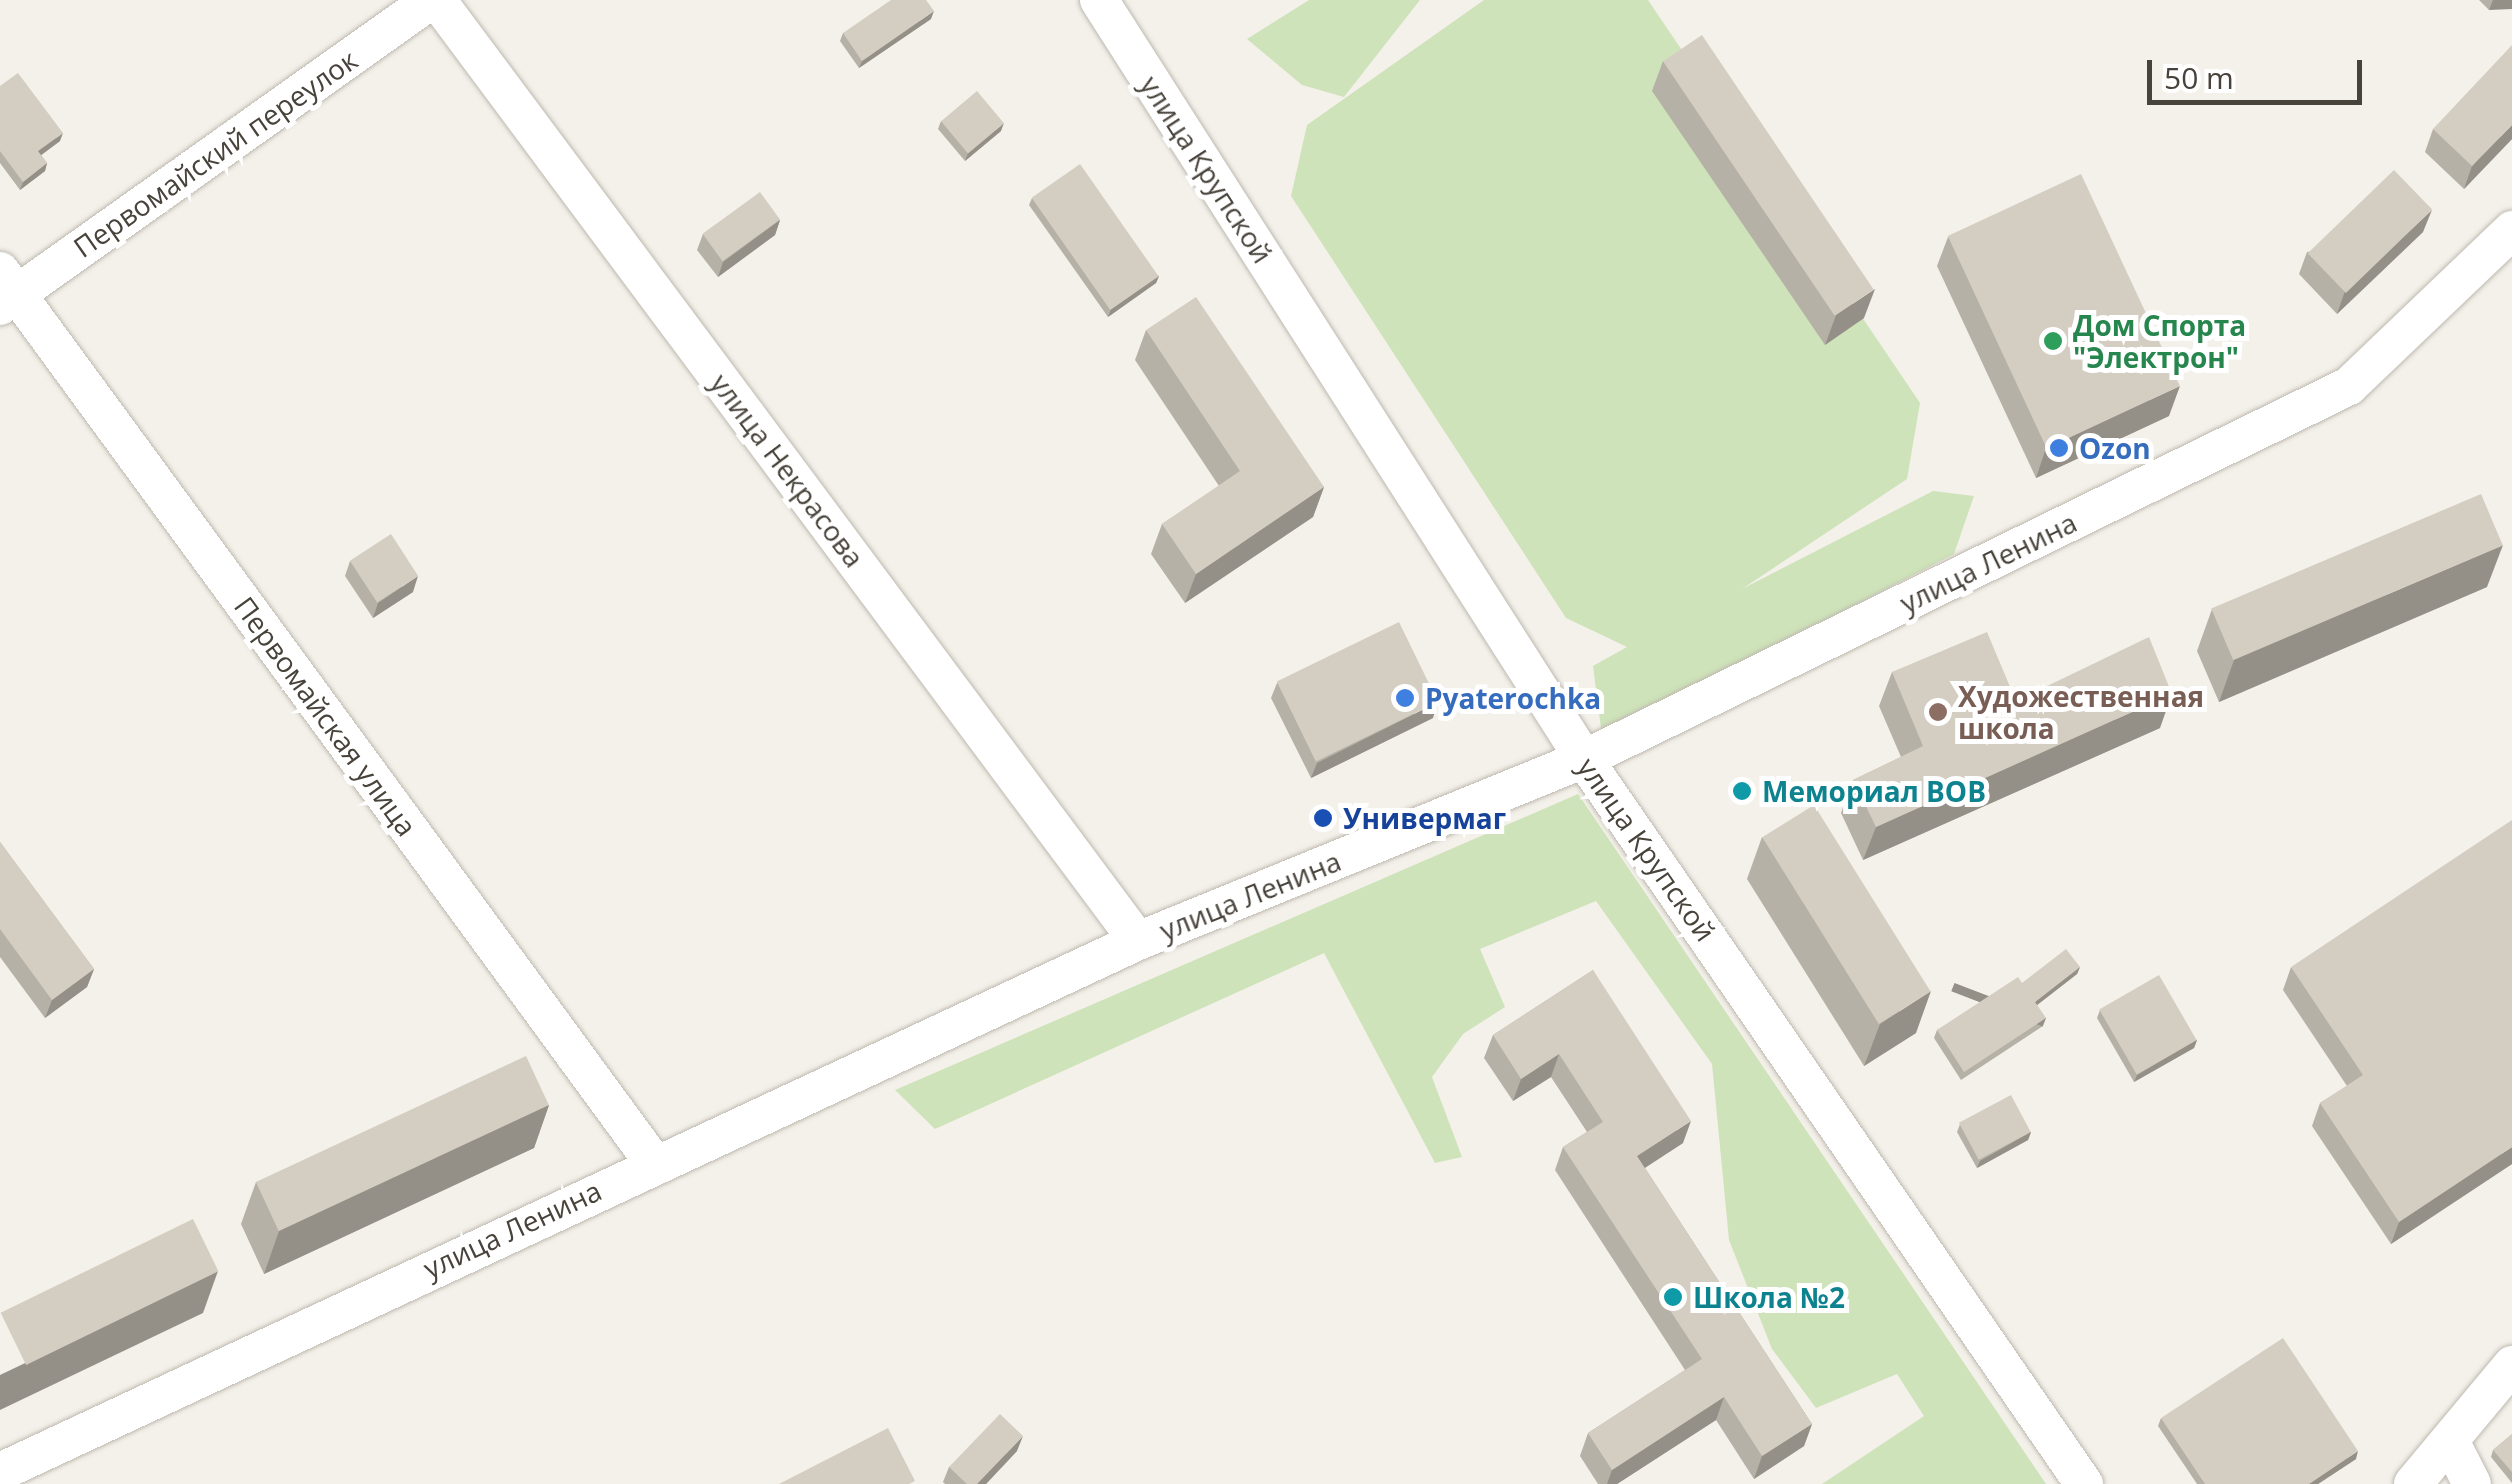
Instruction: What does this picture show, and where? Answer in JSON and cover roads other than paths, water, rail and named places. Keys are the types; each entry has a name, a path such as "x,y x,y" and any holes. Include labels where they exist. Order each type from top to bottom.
{"street":[{"name":"Первомайский переулок","path":"5,290 434,0"},
{"name":"улица Некрасова","path":"434,0 1138,941"},
{"name":"улица Крупской","path":"1099,0 1584,759 2084,1484"},
{"name":"улица Ленина","path":"0,1472 654,1162 1138,941 1584,759 2349,386 2512,230"},
{"name":"Первомайская улица","path":"5,290 654,1162"},
{"path":"2414,1484 2512,1365"},
{"path":"2450,1441 2472,1484"}],"place":[{"name":"Дом Спорта \"Электрон\"","path":"2053,341"},
{"name":"Ozon","path":"2059,448"},
{"name":"Pyaterochka","path":"1405,698"},
{"name":"Художественная школа","path":"1938,712"},
{"name":"Мемориал ВОВ","path":"1742,791"},
{"name":"Универмаг","path":"1323,818"},
{"name":"Школа №2","path":"1673,1297"}]}
